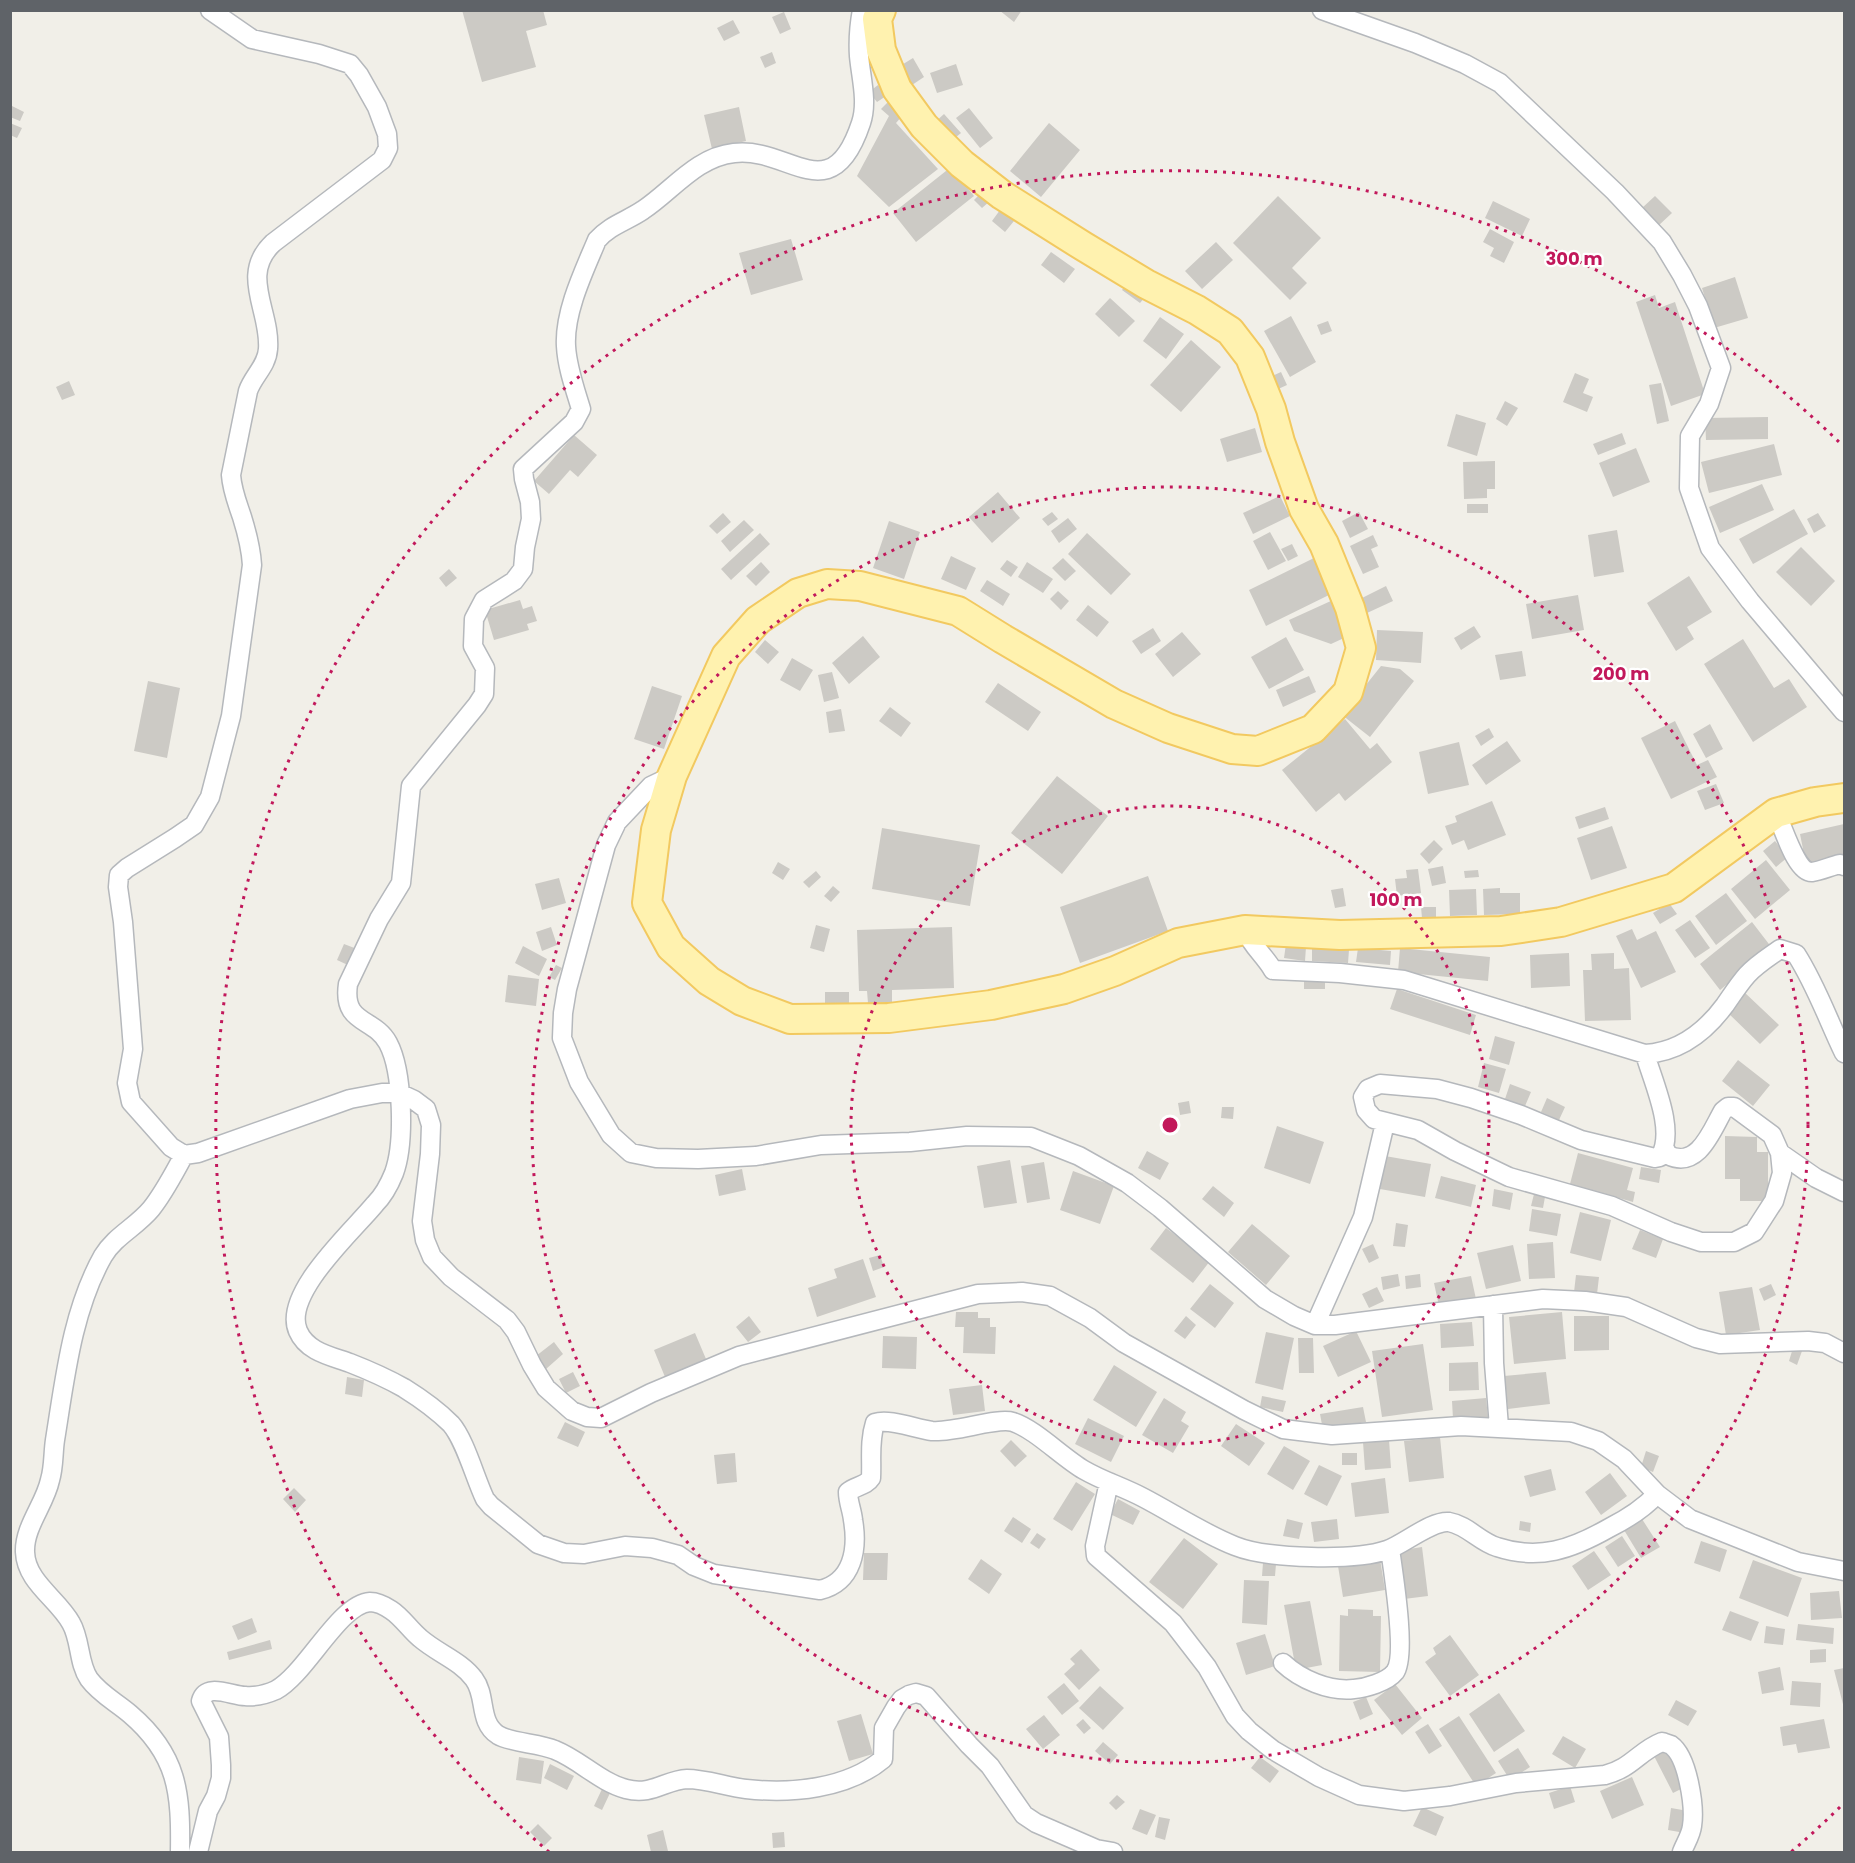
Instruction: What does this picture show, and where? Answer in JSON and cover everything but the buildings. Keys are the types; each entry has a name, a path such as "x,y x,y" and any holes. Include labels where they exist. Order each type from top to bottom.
{"main road":[{"path":"880,10 877,19 881,50 897,88 924,126 962,164 1002,195 1083,246 1230,331 1250,357 1271,409 1304,509 1324,544 1350,608 1361,648 1348,692 1313,729 1258,751 1232,749 1168,728 1114,704 958,611 860,586 827,584 798,593 758,620 726,656 672,776 656,830 647,903 671,947 709,981 742,1001 790,1019 889,1018 991,1005 1064,989 1115,971 1178,944 1245,930 1340,935 1501,931 1561,922 1674,888 1776,813 1815,802 1845,798"}],"street":[{"path":"210,10 252,39 319,54 350,64 377,107 387,134 388,148 382,160 264,251 257,266 257,289 268,337 268,351 263,367 252,379 250,385 231,475 232,489 251,550 252,565 231,716 210,797 194,825 141,858 119,875 118,887 133,1049 127,1083 131,1102 171,1147 184,1155 198,1153 350,1099 382,1093 399,1093 414,1100 426,1108 431,1125 422,1221 425,1240 432,1257 452,1277 507,1320 516,1332 546,1388 572,1411 587,1417 601,1418 651,1393 739,1356 978,1294 1022,1292 1050,1296 1090,1318 1124,1343 1244,1410 1283,1429 1332,1435 1461,1426 1571,1432 1598,1441 1624,1459 1657,1494 1690,1519 1798,1562 1845,1571"},
{"path":"862,10 858,30 864,105 861,123 844,156 835,166 824,171 814,171 745,152 715,158 700,165 679,180 629,220 604,231 597,240 566,329 568,363 581,409 574,422 524,470 531,519 523,569 514,580 484,600 474,619 473,646 485,668 484,694 411,786 400,883 379,919 348,984 350,1010 357,1018 380,1033 388,1042 393,1056 401,1109 399,1145 394,1172 376,1204 330,1254 300,1296 295,1310 298,1331 305,1342 315,1350 352,1364 403,1388 436,1410 453,1427 485,1499 538,1544 564,1553 584,1554 625,1546 652,1548 678,1555 694,1566 714,1574 820,1590 832,1587 850,1568 856,1541 848,1492 854,1487 865,1484 871,1478 872,1437 875,1423 881,1421 948,1432 1000,1421 1011,1421 1024,1427 1085,1471 1142,1497 1196,1528 1252,1552 1345,1557 1374,1554 1390,1549 1436,1524 1450,1522 1469,1531 1483,1542 1512,1551 1527,1554 1563,1549 1580,1544 1621,1522 1647,1505 1657,1494"},
{"path":"1322,10 1466,64 1500,84 1615,192 1662,242 1698,306 1721,368 1709,404 1690,436 1689,488 1710,548 1750,601 1845,712"},
{"path":"672,776 651,786 617,822 606,845 567,988 563,1013 562,1038 579,1082 612,1135 631,1153 656,1158 698,1159 756,1156 821,1145 910,1142 967,1136 1031,1137 1079,1156 1127,1183 1160,1208 1264,1299 1315,1325 1335,1325 1543,1299 1585,1301 1626,1307 1696,1338 1720,1344 1808,1341 1825,1343 1845,1353"},
{"path":"1776,813 1802,869 1813,872 1840,864 1845,866"},
{"path":"1245,930 1249,940 1264,955 1273,970 1340,973 1404,980 1645,1054 1677,1048 1694,1037 1723,1007 1746,975 1780,949 1796,954 1811,976 1829,1024 1845,1053"},
{"path":"1645,1054 1665,1124 1667,1142 1660,1157 1655,1158 1581,1140 1521,1115 1437,1089 1380,1084 1364,1093 1364,1104 1369,1115 1385,1123 1418,1130 1509,1177 1612,1206 1671,1232 1701,1242 1734,1242 1754,1232 1774,1201 1782,1173 1780,1153 1772,1135 1734,1107 1728,1107 1723,1111 1703,1147 1692,1155 1674,1158 1668,1155 1665,1149"},
{"path":"1315,1325 1363,1217 1385,1123"},
{"path":"1780,1153 1816,1178 1845,1192"},
{"path":"180,1852 179,1801 171,1766 161,1747 130,1715 97,1689 87,1676 72,1625 30,1572 24,1551 29,1531 51,1480 68,1362 78,1318 92,1280 111,1244 151,1209 184,1155"},
{"path":"1493,1305 1494,1363 1499,1427"},
{"path":"1109,1482 1095,1546 1095,1556 1173,1623 1207,1667 1226,1704 1235,1716 1273,1749 1319,1777 1359,1795 1404,1802 1516,1783 1605,1775 1629,1766 1652,1746 1662,1742 1672,1746 1680,1757 1692,1797 1692,1827 1682,1852"},
{"path":"1283,1663 1295,1674 1345,1690 1369,1688 1395,1673 1400,1648 1390,1549"},
{"path":"198,1852 208,1811 219,1786 222,1765 219,1737 201,1701 202,1696 206,1692 214,1691 245,1696 261,1695 282,1686 299,1671 348,1613 359,1605 369,1602 378,1603 393,1611 420,1638 473,1677 480,1688 487,1722 501,1737 555,1749 625,1789 650,1791 690,1779 745,1789 786,1791 810,1788 856,1776 871,1769 883,1759 884,1728 902,1699 916,1693 932,1701 990,1766 1024,1815 1036,1823 1096,1849 1113,1852"}]}
